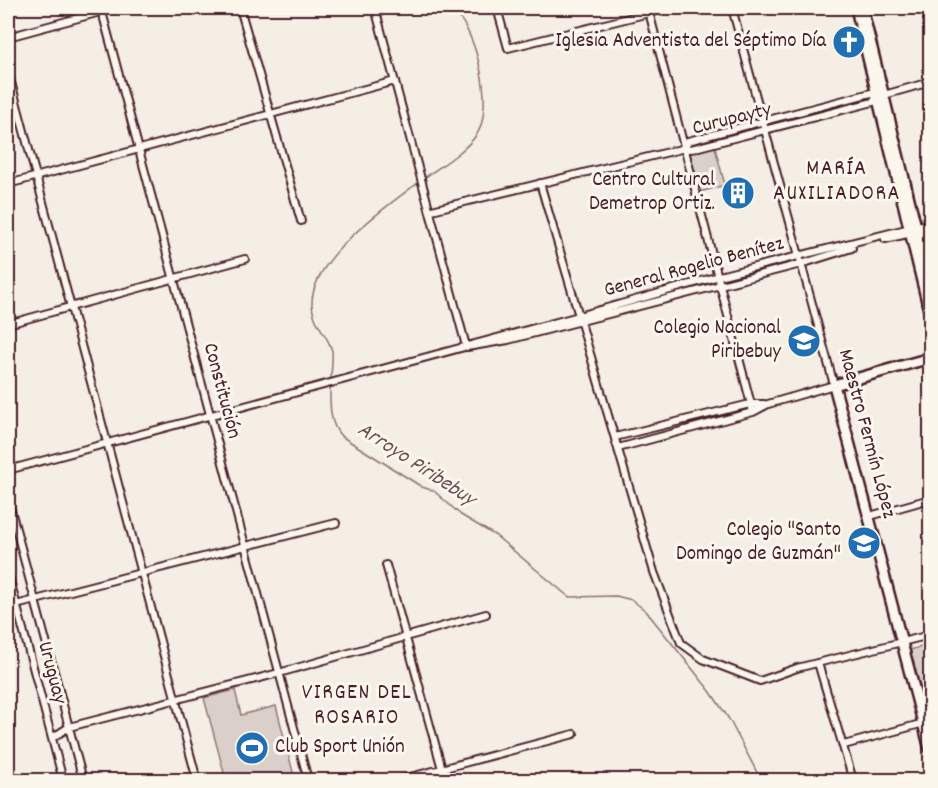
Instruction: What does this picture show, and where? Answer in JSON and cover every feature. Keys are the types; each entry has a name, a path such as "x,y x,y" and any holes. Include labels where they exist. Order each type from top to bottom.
{"street":[{"path":"8,37 101,9 115,8"},
{"path":"240,8 301,221"},
{"path":"375,8 432,210 466,346"},
{"path":"497,8 508,48 649,10 669,8"},
{"name":"Maestro Fermín López","path":"732,8 870,516 930,749"},
{"path":"856,8 930,284"},
{"path":"862,8 880,96"},
{"name":"Constitución","path":"101,9 308,780"},
{"path":"649,10 753,412"},
{"path":"8,71 197,780"},
{"path":"8,184 395,81"},
{"name":"Curupayty","path":"880,96 871,93 763,121 688,141 685,148 690,149 873,102 880,96 930,82"},
{"path":"432,210 685,148"},
{"path":"540,183 654,572 681,643 703,659 760,681 818,663 930,635"},
{"name":"General Rogelio Benítez","path":"914,231 930,223"},
{"name":"General Rogelio Benítez","path":"8,470 466,346 721,284 801,260 930,229"},
{"path":"914,231 930,314"},
{"path":"8,324 246,259"},
{"name":"General Rogelio Benítez","path":"580,319 719,276 801,260"},
{"path":"618,448 753,412 768,404 930,358"},
{"path":"615,437 750,404 768,404"},
{"path":"8,499 83,780"},
{"path":"870,516 930,499"},
{"path":"16,605 35,598 336,523"},
{"path":"386,565 445,780"},
{"name":"Uruguay","path":"8,573 63,780"},
{"path":"52,738 69,727 279,673 486,614"},
{"path":"818,663 853,780"},
{"path":"844,745 924,723"},
{"path":"399,780 574,734"}],"shaded area":[{"path":"714,144 725,185 700,192 689,151"},
{"path":"930,644 930,727 910,650"},
{"name":"Club Sport Unión","path":"235,690 241,715 276,706 295,780 226,780 204,698"}],"waterway":[{"name":"Arroyo Piribebuy","path":"423,179 466,147 477,134 482,121 483,87 475,49 460,18 451,8"},
{"name":"Arroyo Piribebuy","path":"331,379 332,351 313,312 312,305 315,288 323,270 352,236 419,182"},
{"name":"Arroyo Piribebuy","path":"330,387 332,420 341,436 422,487 434,491 461,515 496,536 569,597 616,596 632,600 646,611 710,691 729,719 761,780"}],"place":[{"name":"Iglesia Adventista del Séptimo Día","path":"849,42"},
{"name":"Centro Cultural Demetrop Ortiz.","path":"738,193"},
{"name":"Colegio Nacional Piribebuy","path":"804,341"},
{"name":"Colegio \"Santo Domingo de Guzmán\"","path":"864,543"},
{"name":"Club Sport Unión","path":"252,748"}],"district":[{"name":"MARÍA AUXILIADORA","path":"837,182"},
{"name":"VIRGEN DEL ROSARIO","path":"357,706"}]}
